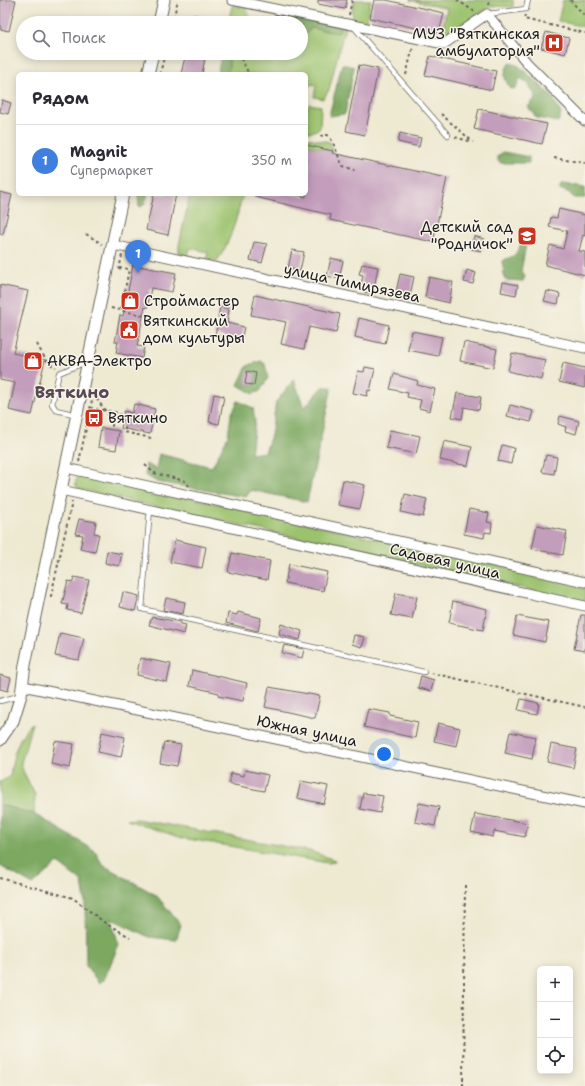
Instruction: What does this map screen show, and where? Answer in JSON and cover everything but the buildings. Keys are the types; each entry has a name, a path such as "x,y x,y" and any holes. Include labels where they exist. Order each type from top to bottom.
{"street":[{"path":"161,16 164,0"},
{"path":"232,0 444,44 485,15 528,64 585,121"},
{"path":"148,72 151,60"},
{"path":"0,740 13,721 22,690 39,598 123,196"},
{"name":"улица Тимирязева","path":"113,247 585,348"},
{"path":"66,468 585,582"},
{"name":"Садовая улица","path":"61,490 585,606"},
{"name":"Южная улица","path":"22,690 585,804"}],"lane":[{"path":"485,15 526,9 528,0"},
{"path":"351,24 404,82 448,135"},
{"path":"77,415 56,410 52,404 59,373 88,361"},
{"path":"150,509 142,609 424,672"},
{"path":"0,701 22,690"}],"path":[{"path":"174,16 178,0"},
{"path":"351,24 349,11 352,0"},
{"path":"457,0 485,15"},
{"path":"570,0 585,16"},
{"path":"526,9 524,19 585,34"},
{"path":"404,82 416,38"},
{"path":"160,72 163,60"},
{"path":"242,60 248,72"},
{"path":"320,136 328,135 335,144 337,156 343,166 356,170"},
{"path":"448,135 473,142"},
{"path":"554,158 585,163"},
{"path":"86,234 113,247"},
{"path":"119,268 129,269 121,310"},
{"path":"110,308 158,319"},
{"path":"37,344 52,367"},
{"path":"93,394 112,420 112,427"},
{"path":"90,408 119,413 122,419 127,421 124,432 151,438"},
{"path":"145,465 154,473 185,481"},
{"path":"39,598 52,596 74,493"},
{"path":"424,672 585,707"},
{"path":"0,878 73,898 105,923 130,937"},
{"path":"463,1086 465,884"}],"green space":[{"path":"355,0 371,0 365,24 354,21 352,11"},
{"path":"410,0 513,0 513,7 492,6 440,39 447,8"},
{"path":"563,0 585,0 585,27 558,21"},
{"path":"237,4 247,7 249,16 230,16 232,6"},
{"path":"278,14 288,16 278,16"},
{"path":"308,20 341,26 338,33 311,28 308,32"},
{"path":"341,26 345,27 329,90 323,99 314,97 316,85 308,84 308,72 228,72 229,60 308,60 308,32 311,28 338,33"},
{"path":"220,60 229,60 228,72 217,72"},
{"path":"510,62 519,66 552,96 561,114 558,122 537,118 528,107 536,97 528,83 520,78 516,88 511,89 505,79 505,72"},
{"path":"342,64 354,67 345,114 329,116"},
{"path":"309,104 321,106 320,128 312,132 308,132"},
{"path":"308,138 330,142 333,151 308,145"},
{"path":"503,152 529,157 529,163 501,163 498,161 498,156"},
{"path":"562,184 585,187 585,198 574,198 568,192 559,189"},
{"path":"138,196 147,196 144,205 139,207"},
{"path":"190,196 242,196 230,237 217,261 207,260 208,252 190,248 188,256 179,253 179,245"},
{"path":"522,242 526,244 521,271 525,276 523,281 505,280 502,261 515,255"},
{"path":"261,361 265,364 268,378 260,391 253,394 238,385 247,366","holes":["247,372 256,373 254,385 245,384"]},
{"path":"294,379 304,408 322,387 332,387 307,502 251,490 246,497 157,482 145,475 146,464 156,469 159,454 212,467 228,436 231,415 238,401 253,408 255,421 251,454 265,452 271,435 276,402"},
{"path":"82,474 575,582 578,587 585,589 585,602 78,489 75,484 78,476"},
{"path":"32,723 21,763 23,771 35,795 34,814 0,805 0,782 10,776 16,747"},
{"path":"0,805 34,814 94,850 103,865 156,895 181,925 176,940 149,937 110,918 119,944 104,980 99,983 86,966 85,901 82,882 58,863 33,885 0,866"},
{"path":"136,819 310,851 335,860 334,862 328,863 182,838 127,820"}],"place":[{"name":"МУЗ \"Вяткинская амбулатория\"","path":"554,43"},
{"name":"Детский сад \"Родничок\"","path":"527,236"},
{"name":"Magnit","path":"138,273"},
{"name":"Строймастер","path":"130,301"},
{"name":"Вяткинский дом культуры","path":"129,330"},
{"name":"АКВА-Электро","path":"33,361"},
{"name":"Вяткино","path":"94,418"}],"district":[{"name":"Вяткино","path":"72,392"}]}
